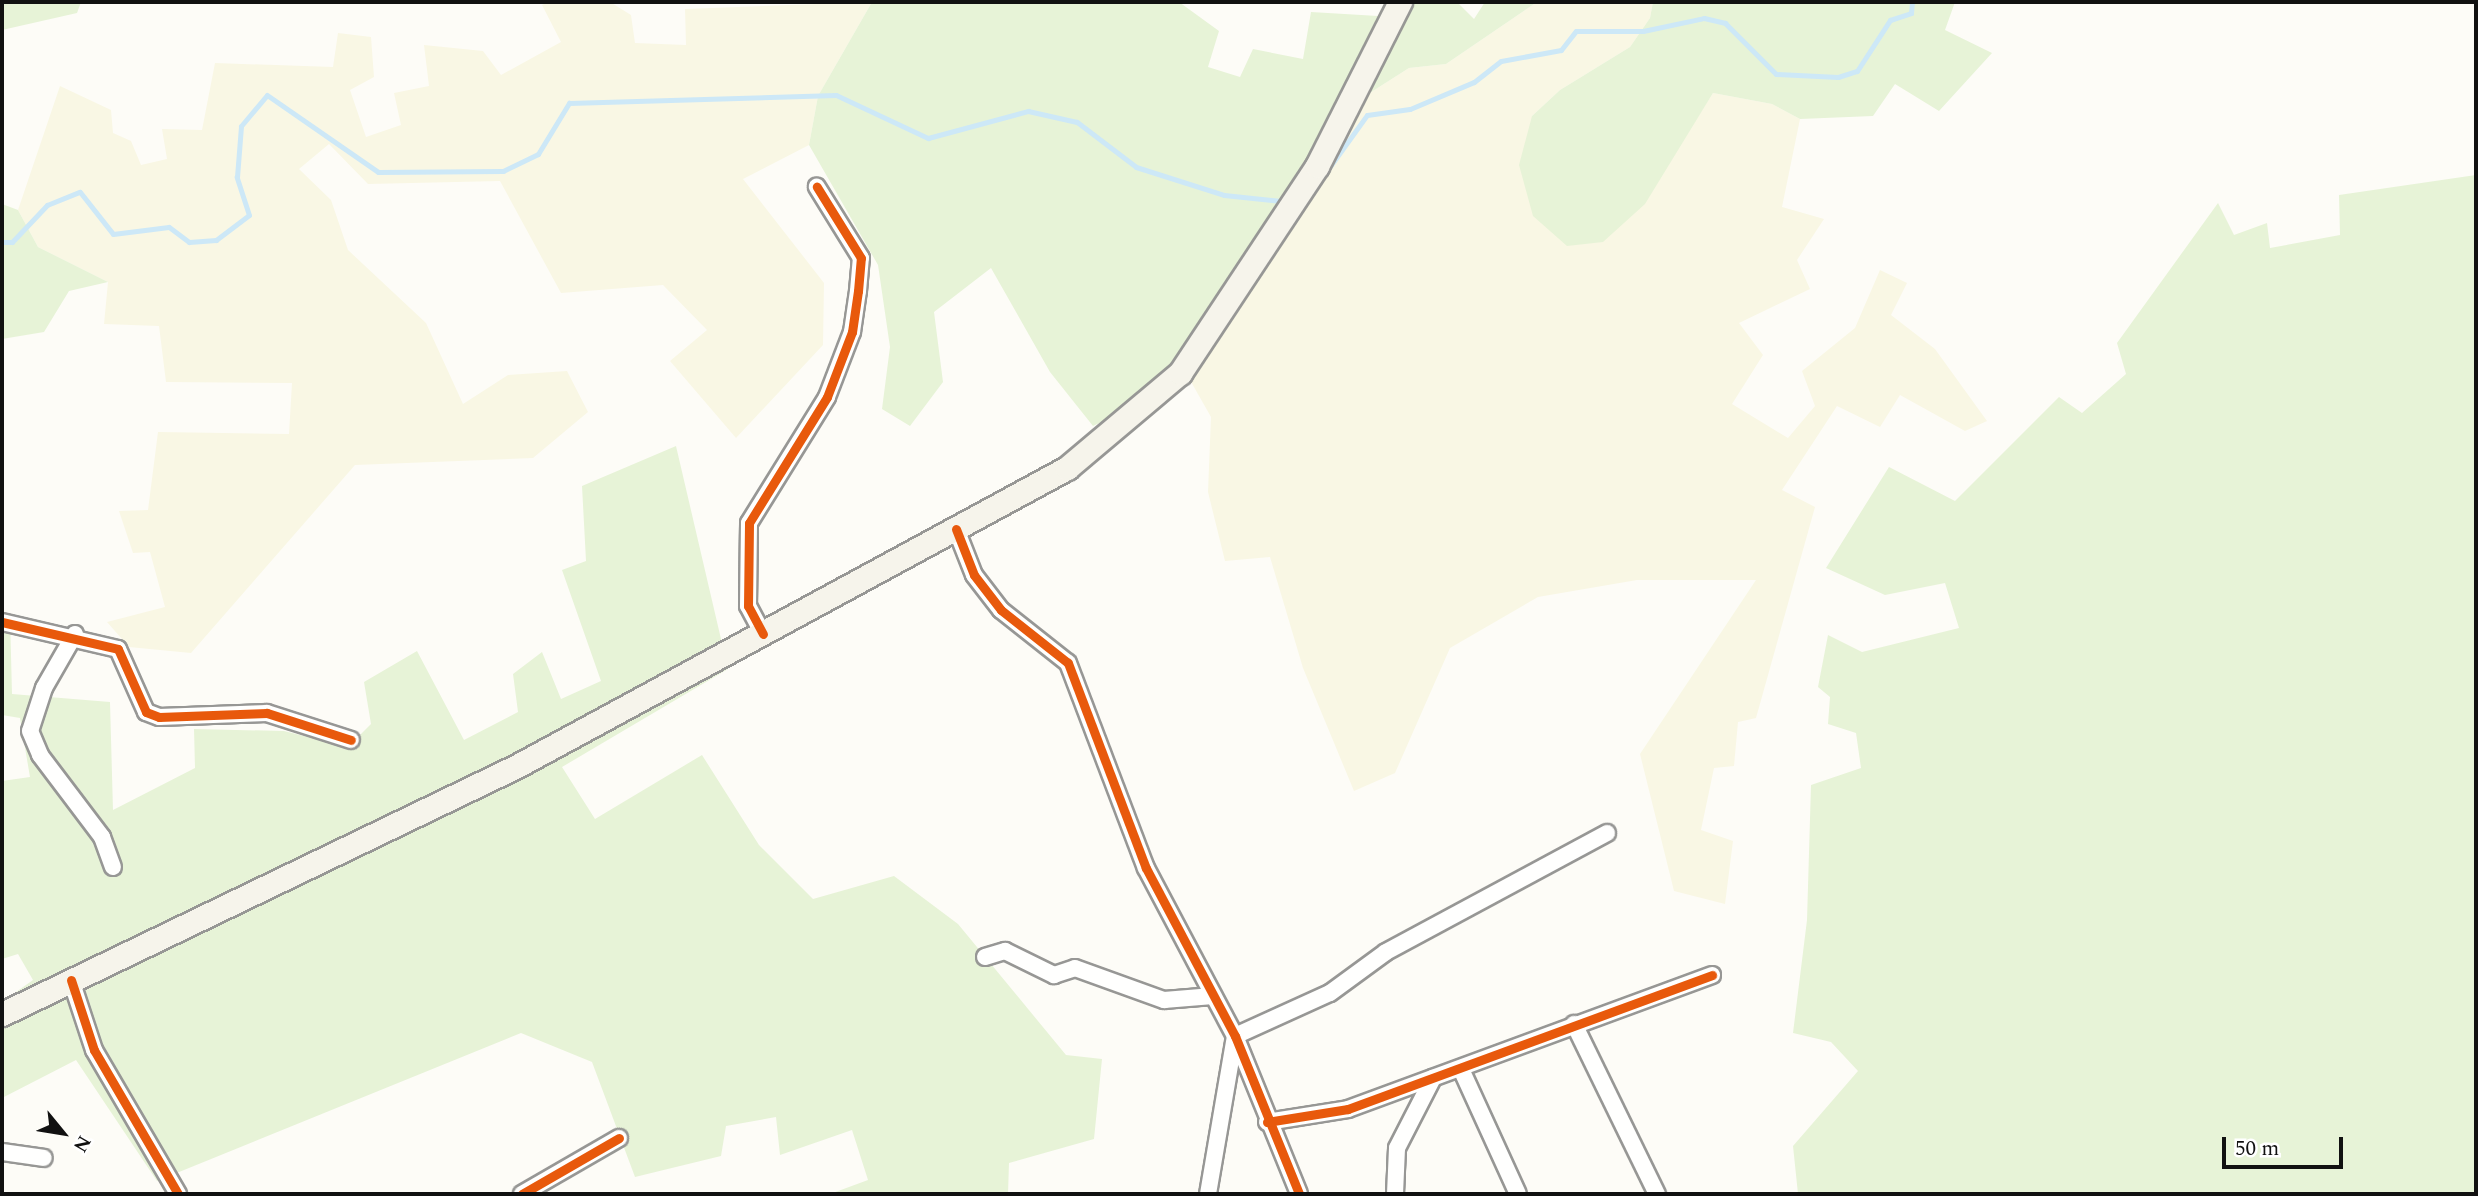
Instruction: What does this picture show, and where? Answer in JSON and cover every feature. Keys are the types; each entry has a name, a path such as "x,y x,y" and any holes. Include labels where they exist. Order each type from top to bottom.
{"main road":[{"path":"2,1014 507,771 1067,468 1180,373 1317,166 1400,2"}],"street":[{"path":"763,634 748,606 748,523 827,397 852,332 858,291 861,258 817,187"},
{"path":"956,529 974,575 1001,610 1068,663 1146,868 1234,1036 1267,1122 1299,1194"},
{"path":"2,622 75,634 118,649 153,715 267,713 351,740"},
{"path":"75,634 44,688 30,731 40,755 102,837 113,867"},
{"path":"1234,1036 1329,993 1386,952 1607,833"},
{"path":"985,957 1005,951 1054,975 1075,968 1164,1000 1213,996"},
{"path":"1267,1122 1348,1109 1713,975"},
{"path":"71,980 94,1049 178,1194"},
{"path":"1574,1024 1657,1194"},
{"path":"1208,1194 1234,1036"},
{"path":"1461,1069 1518,1194"},
{"path":"1395,1194 1397,1148 1433,1078"},
{"path":"522,1194 619,1138"},
{"path":"2,1152 44,1158"}],"shaded area":[{"path":"548,2 610,2 631,15 635,43 686,45 685,9 872,2 818,96 809,145 743,179 824,283 823,345 736,438 670,361 707,330 663,285 561,293 500,181 368,184 329,144 299,169 331,200 348,250 426,323 463,404 508,375 567,371 588,412 533,458 355,465 191,653 129,647 107,622 165,607 150,552 133,553 119,511 148,510 158,432 289,434 292,383 166,382 159,326 104,324 108,282 38,247 18,210 60,86 111,110 113,133 131,141 141,165 167,159 162,129 202,130 215,63 333,67 338,33 371,37 374,77 350,90 366,137 401,125 394,93 429,86 424,45 483,51 501,75 561,42 542,5"},
{"path":"1537,2 1653,2 1650,18 1630,47 1560,90 1532,116 1681,143 1713,93 1772,104 1800,119 1782,207 1824,219 1797,260 1810,289 1739,323 1763,355 1732,404 1788,438 1815,406 1802,371 1855,328 1880,270 1907,283 1891,315 1935,349 1987,421 1965,431 1900,395 1880,427 1837,406 1782,490 1815,507 1756,718 1738,722 1734,766 1714,768 1701,830 1733,841 1725,904 1674,891 1640,754 1756,580 1637,580 1538,597 1450,648 1395,773 1354,791 1303,668 1270,557 1225,561 1208,492 1211,417 1190,380 1291,228 1365,96 1409,68 1446,64"}],"green space":[{"path":"2,2 81,2 77,13 2,30"},
{"path":"872,2 1179,2 1219,31 1208,67 1240,77 1253,49 1303,59 1311,12 1378,16 1385,2 1457,2 1474,19 1485,2 1537,2 1446,64 1409,68 1365,96 1291,228 1190,380 1093,426 1050,372 991,268 934,312 943,382 910,426 882,409 890,347 878,265 809,145 818,96"},
{"path":"1653,2 1955,2 1945,30 1992,53 1939,111 1895,84 1873,116 1800,119 1772,104 1713,93 1645,204 1603,242 1567,246 1533,216 1519,165 1532,116 1560,90 1630,47 1650,18"},
{"path":"2476,175 2476,1194 1798,1194 1793,1146 1858,1071 1831,1042 1793,1033 1807,920 1811,785 1861,768 1856,733 1828,724 1830,697 1818,687 1828,635 1862,652 1959,628 1945,583 1885,595 1826,568 1889,467 1955,501 2059,397 2082,413 2126,374 2117,343 2218,203 2234,235 2267,223 2270,248 2340,235 2339,195"},
{"path":"2,204 18,210 38,247 108,282 69,291 44,332 2,339"},
{"path":"676,446 728,669 562,767 595,819 702,755 759,845 813,899 894,876 958,924 1066,1055 1102,1059 1094,1139 1009,1163 1008,1194 830,1194 868,1180 852,1130 780,1155 776,1117 726,1126 721,1156 635,1177 592,1062 521,1033 157,1181 76,1060 2,1098 2,1002 33,980 18,954 2,959 2,781 30,777 20,718 2,715 2,615 10,616 12,694 110,702 113,810 195,768 194,729 284,731 348,747 371,724 364,682 417,651 464,740 518,712 513,674 542,652 561,699 601,681 562,570 586,561 582,486"}],"waterway":[{"path":"1326,172 1367,115 1410,109 1474,82 1501,61 1561,50 1576,31 1643,31 1704,18 1725,23 1776,74 1838,77 1857,71 1890,20 1911,13 1912,2"},
{"path":"2,242 12,242 47,205 80,192 113,234 169,227 189,242 216,240 249,215 237,177 241,126 267,95 378,172 503,171 538,154 569,103 836,95 928,138 1028,111 1077,122 1136,167 1224,195 1281,201"}],"cycle path":[{"path":"763,634 748,606 749,523 827,397 852,332 858,291 861,258 817,187"},
{"path":"956,529 974,575 1001,610 1068,663 1146,868 1235,1036 1299,1194"},
{"path":"2,622 118,649 146,712 159,717 267,713 351,740"},
{"path":"1267,1122 1348,1109 1712,975"},
{"path":"71,980 94,1050 178,1194"},
{"path":"522,1194 619,1138"}]}
